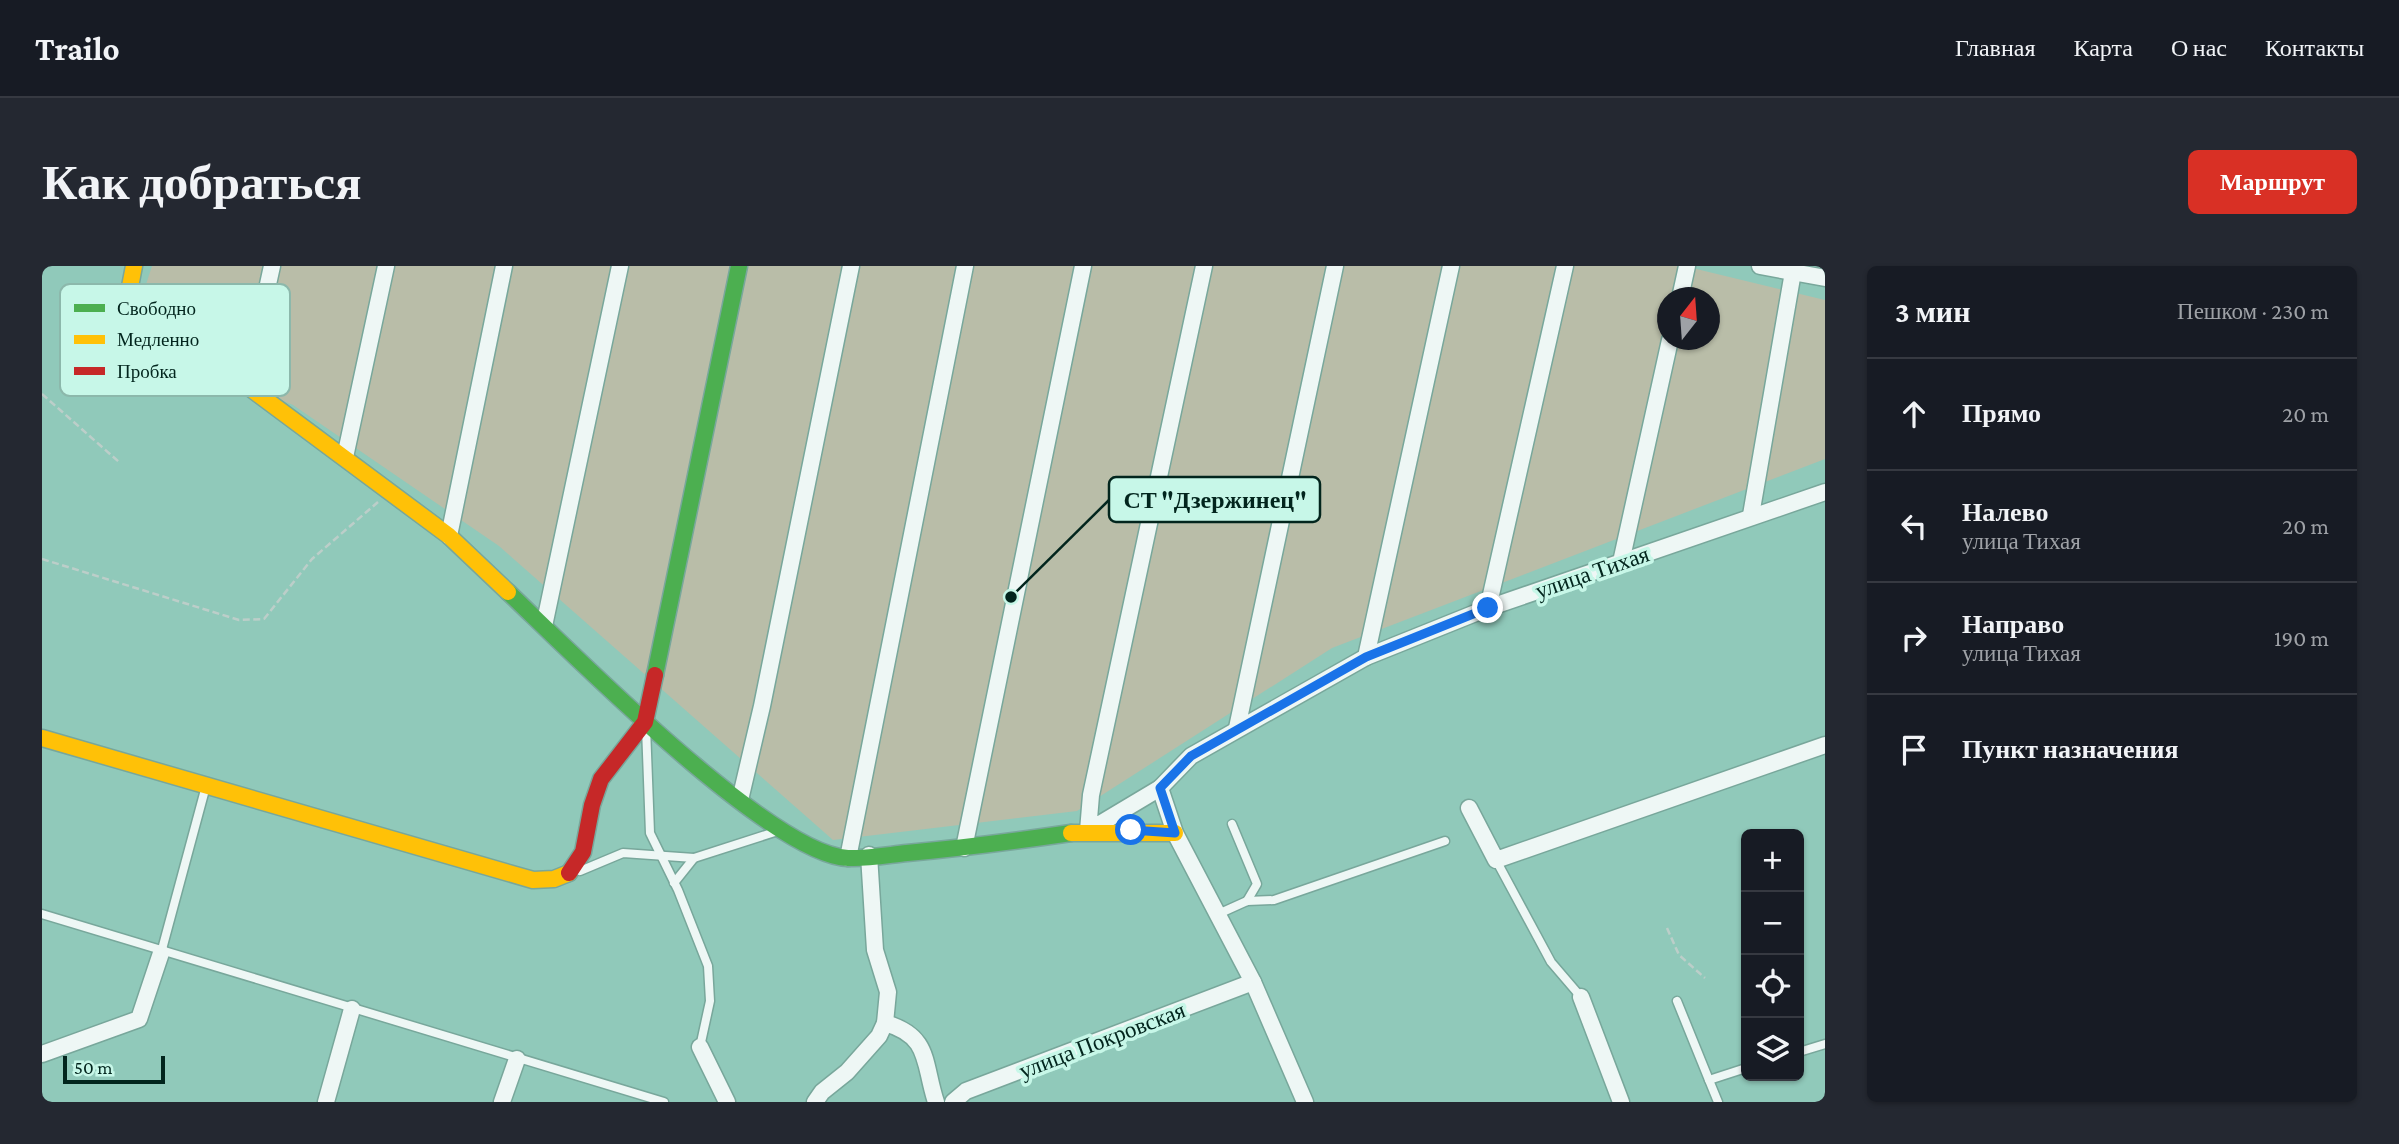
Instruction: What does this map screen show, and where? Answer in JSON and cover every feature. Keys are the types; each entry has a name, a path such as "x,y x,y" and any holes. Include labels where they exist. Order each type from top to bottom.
{"street":[{"path":"131,284 134,266"},
{"path":"268,284 272,266"},
{"path":"345,457 386,266"},
{"path":"449,536 504,266"},
{"path":"544,626 620,266"},
{"path":"42,738 533,880 557,881 571,875 581,857 597,787 620,752 645,722 739,266"},
{"path":"740,800 762,706 851,266"},
{"path":"848,858 965,266"},
{"path":"964,848 1083,266"},
{"path":"1088,831 1090,795 1204,266"},
{"path":"1237,728 1335,266"},
{"path":"1366,657 1451,266"},
{"path":"1488,608 1565,266"},
{"path":"1682,287 1687,266"},
{"path":"1760,266 1825,278"},
{"path":"1751,515 1793,272"},
{"path":"1621,562 1668,350"},
{"path":"260,396 449,536 645,722 740,800 818,852 848,858 964,848 1088,831 1175,833"},
{"name":"улица Тихая","path":"1088,831 1160,788 1191,756 1366,657 1488,608 1751,515 1825,492"},
{"path":"1469,808 1496,860 1825,745"},
{"path":"1160,788 1175,833 1253,982 1305,1102"},
{"path":"815,1102 879,1036 885,1023 888,992 876,950 869,855"},
{"path":"42,1054 139,1019 161,953"},
{"name":"улица Покровская","path":"953,1102 965,1091 1253,982"},
{"path":"1581,997 1620,1102"},
{"path":"326,1102 352,1009"},
{"path":"885,1023 903,1028 916,1038 923,1051 936,1102"},
{"path":"700,1047 727,1102"},
{"path":"502,1102 517,1059"}],"lane":[{"path":"645,722 650,833 708,966 709,1001 700,1047"},
{"path":"161,953 206,786"},
{"path":"1232,824 1257,884 1247,901"},
{"path":"571,875 624,853 694,859 784,829"},
{"path":"1216,915 1247,901 1274,900 1445,841"},
{"path":"674,883 694,859"},
{"path":"1496,860 1551,962 1581,997"},
{"path":"42,914 161,953 664,1102"},
{"path":"1677,1002 1718,1102"},
{"path":"1804,1050 1825,1044"},
{"path":"1709,1080 1741,1070"}],"path":[{"path":"42,394 119,462"},
{"path":"42,559 239,621 264,619 312,559 390,491"},
{"path":"1667,928 1679,955 1705,978"}],"green space":[{"path":"152,266 1684,266 1825,300 1825,459 1332,648 1077,811 833,840 499,546 293,405 272,396 290,396 290,284 146,284"}],"traffic: fast":[{"path":"655,675 739,266"},
{"path":"508,592 672,746 771,823 814,848 848,858 863,858 1071,833"}],"traffic: slow":[{"path":"131,284 134,266"},
{"path":"261,396 449,536 508,592"},
{"path":"42,738 533,880 554,879 569,873"},
{"path":"1071,833 1175,833"}],"traffic: jam":[{"path":"569,873 583,852 592,805 601,779 645,722 655,675"}],"place":[{"name":"СТ \"Дзержинец\"","path":"1011,597"}],"route":[{"path":"1131,830 1175,833 1160,788 1191,756 1366,657 1488,608"}]}
